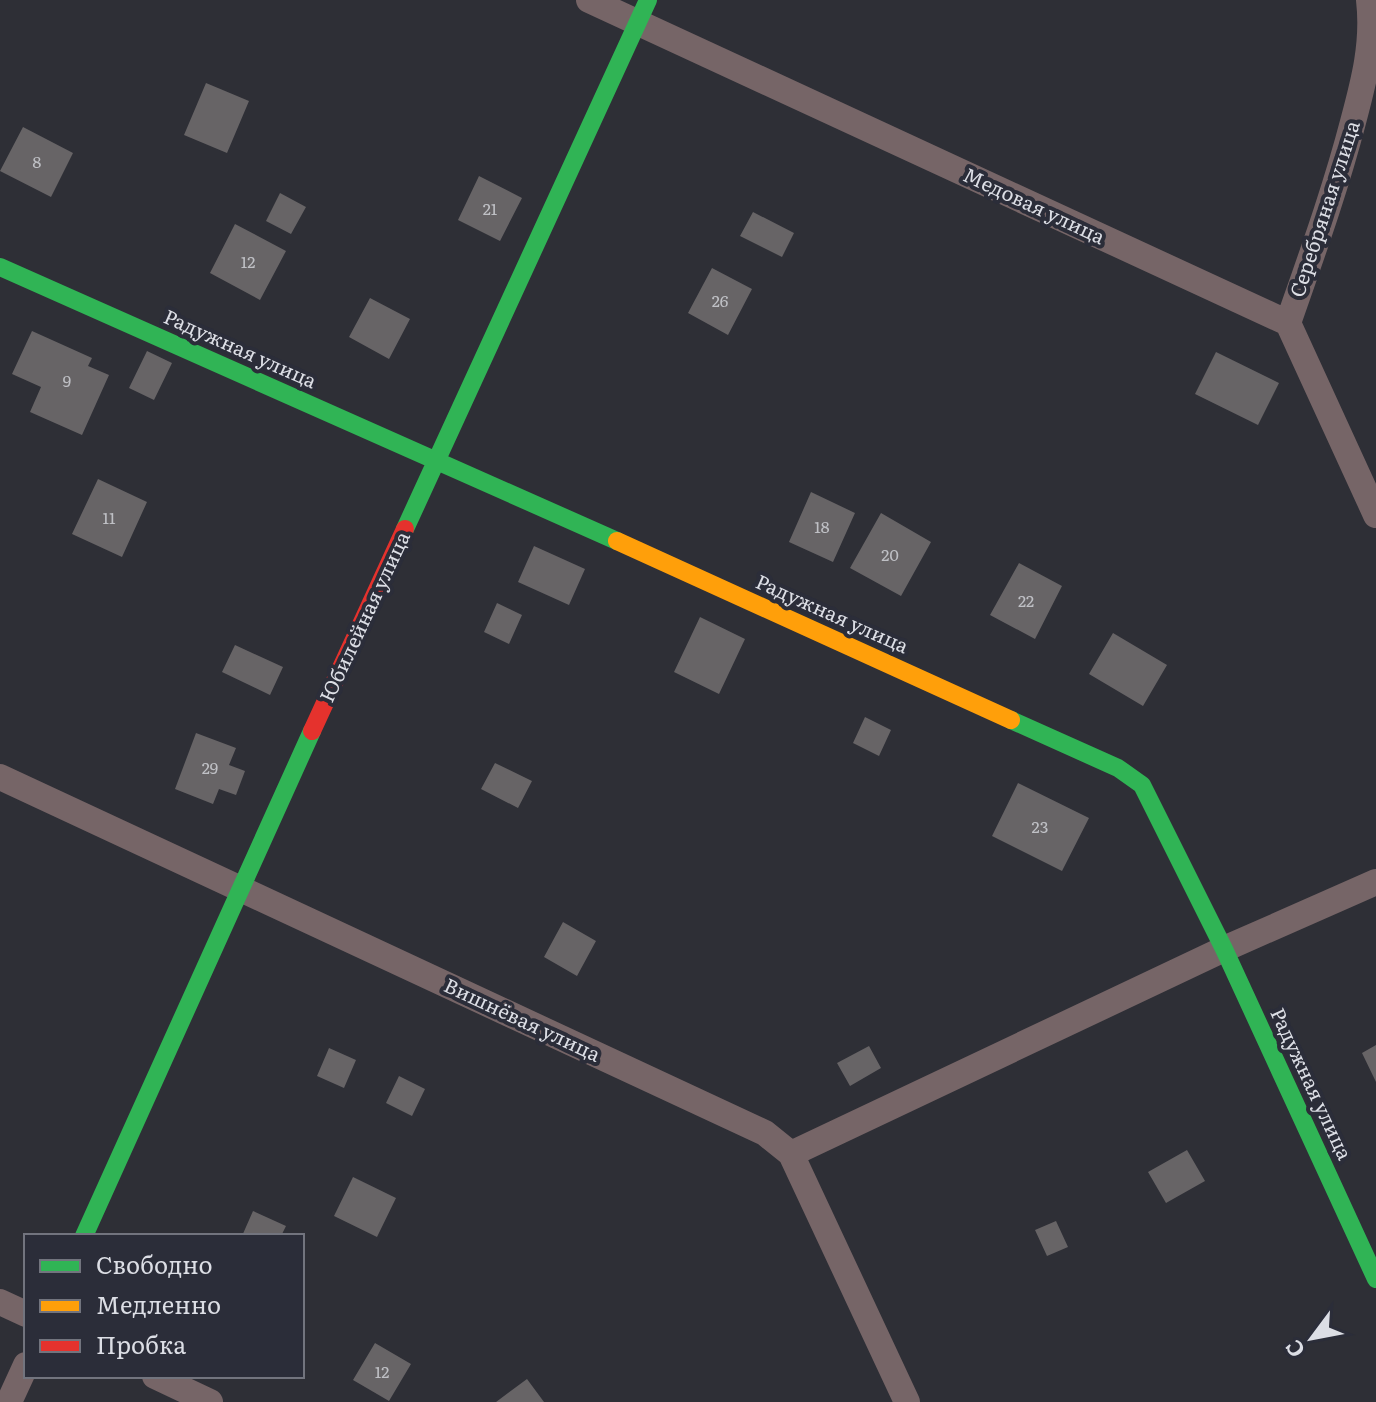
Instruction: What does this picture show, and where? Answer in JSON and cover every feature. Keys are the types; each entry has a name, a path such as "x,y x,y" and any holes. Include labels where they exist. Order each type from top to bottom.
{"street":[{"name":"Медовая улица","path":"589,0 643,11 1288,323"},
{"name":"Серебряная улица","path":"1288,323 1340,175 1365,79 1371,14 1369,0"},
{"name":"Юбилейная улица","path":"85,1234 240,888 643,11"},
{"name":"Радужная улица","path":"0,267 437,460 1118,768 1142,785 1224,949 1376,1279"},
{"path":"1288,323 1376,515"},
{"name":"Вишнёвая улица","path":"0,777 765,1133 791,1154 907,1402"},
{"path":"791,1154 1224,949 1376,882"},
{"path":"0,1302 24,1313"},
{"path":"9,1402 24,1369"},
{"path":"159,1378 210,1402"}],"building":[{"path":"206,83 249,101 227,153 184,135"},
{"path":"23,127 73,153 51,197 0,171"},
{"path":"479,176 522,198 500,241 458,220"},
{"path":"280,193 306,207 291,234 266,221"},
{"path":"753,212 794,233 782,257 740,236"},
{"path":"235,224 286,251 260,300 210,273"},
{"path":"712,268 752,289 728,335 688,313"},
{"path":"370,298 410,319 389,359 349,337"},
{"path":"32,331 92,358 88,366 109,375 82,435 30,412 41,387 12,374"},
{"path":"147,351 172,363 154,400 129,388"},
{"path":"1216,352 1279,383 1258,425 1195,394"},
{"path":"98,479 147,502 122,557 72,534"},
{"path":"811,492 855,513 833,562 789,542"},
{"path":"881,513 931,542 901,596 850,568"},
{"path":"534,546 585,569 569,605 518,582"},
{"path":"1019,563 1062,586 1035,639 990,615"},
{"path":"497,603 522,615 509,644 484,632"},
{"path":"700,617 745,639 719,694 674,672"},
{"path":"1113,633 1167,665 1143,706 1089,674"},
{"path":"235,645 283,667 270,695 222,672"},
{"path":"865,717 891,730 879,756 853,743"},
{"path":"196,733 236,748 229,765 245,771 236,795 219,789 213,804 175,789"},
{"path":"495,763 532,781 518,808 481,789"},
{"path":"1018,783 1089,818 1062,871 992,836"},
{"path":"563,922 596,941 577,976 544,957"},
{"path":"1376,1045 1376,1082 1362,1053"},
{"path":"869,1046 881,1068 850,1086 837,1063"},
{"path":"329,1048 356,1060 344,1088 317,1076"},
{"path":"399,1076 425,1089 412,1116 386,1103"},
{"path":"1187,1150 1205,1181 1166,1203 1148,1172"},
{"path":"353,1177 396,1198 377,1237 334,1216"},
{"path":"253,1211 286,1226 282,1234 243,1234"},
{"path":"1056,1221 1068,1247 1047,1256 1035,1230"},
{"path":"375,1343 411,1364 389,1401 353,1380"},
{"path":"527,1379 544,1402 496,1402"}],"traffic: fast":[{"path":"405,529 648,0"},
{"path":"0,267 617,541"},
{"path":"1011,720 1118,768 1142,785 1224,949 1376,1279"},
{"path":"85,1234 312,731"}],"traffic: slow":[{"path":"617,541 1011,720"}],"traffic: jam":[{"path":"312,731 405,529"}]}
